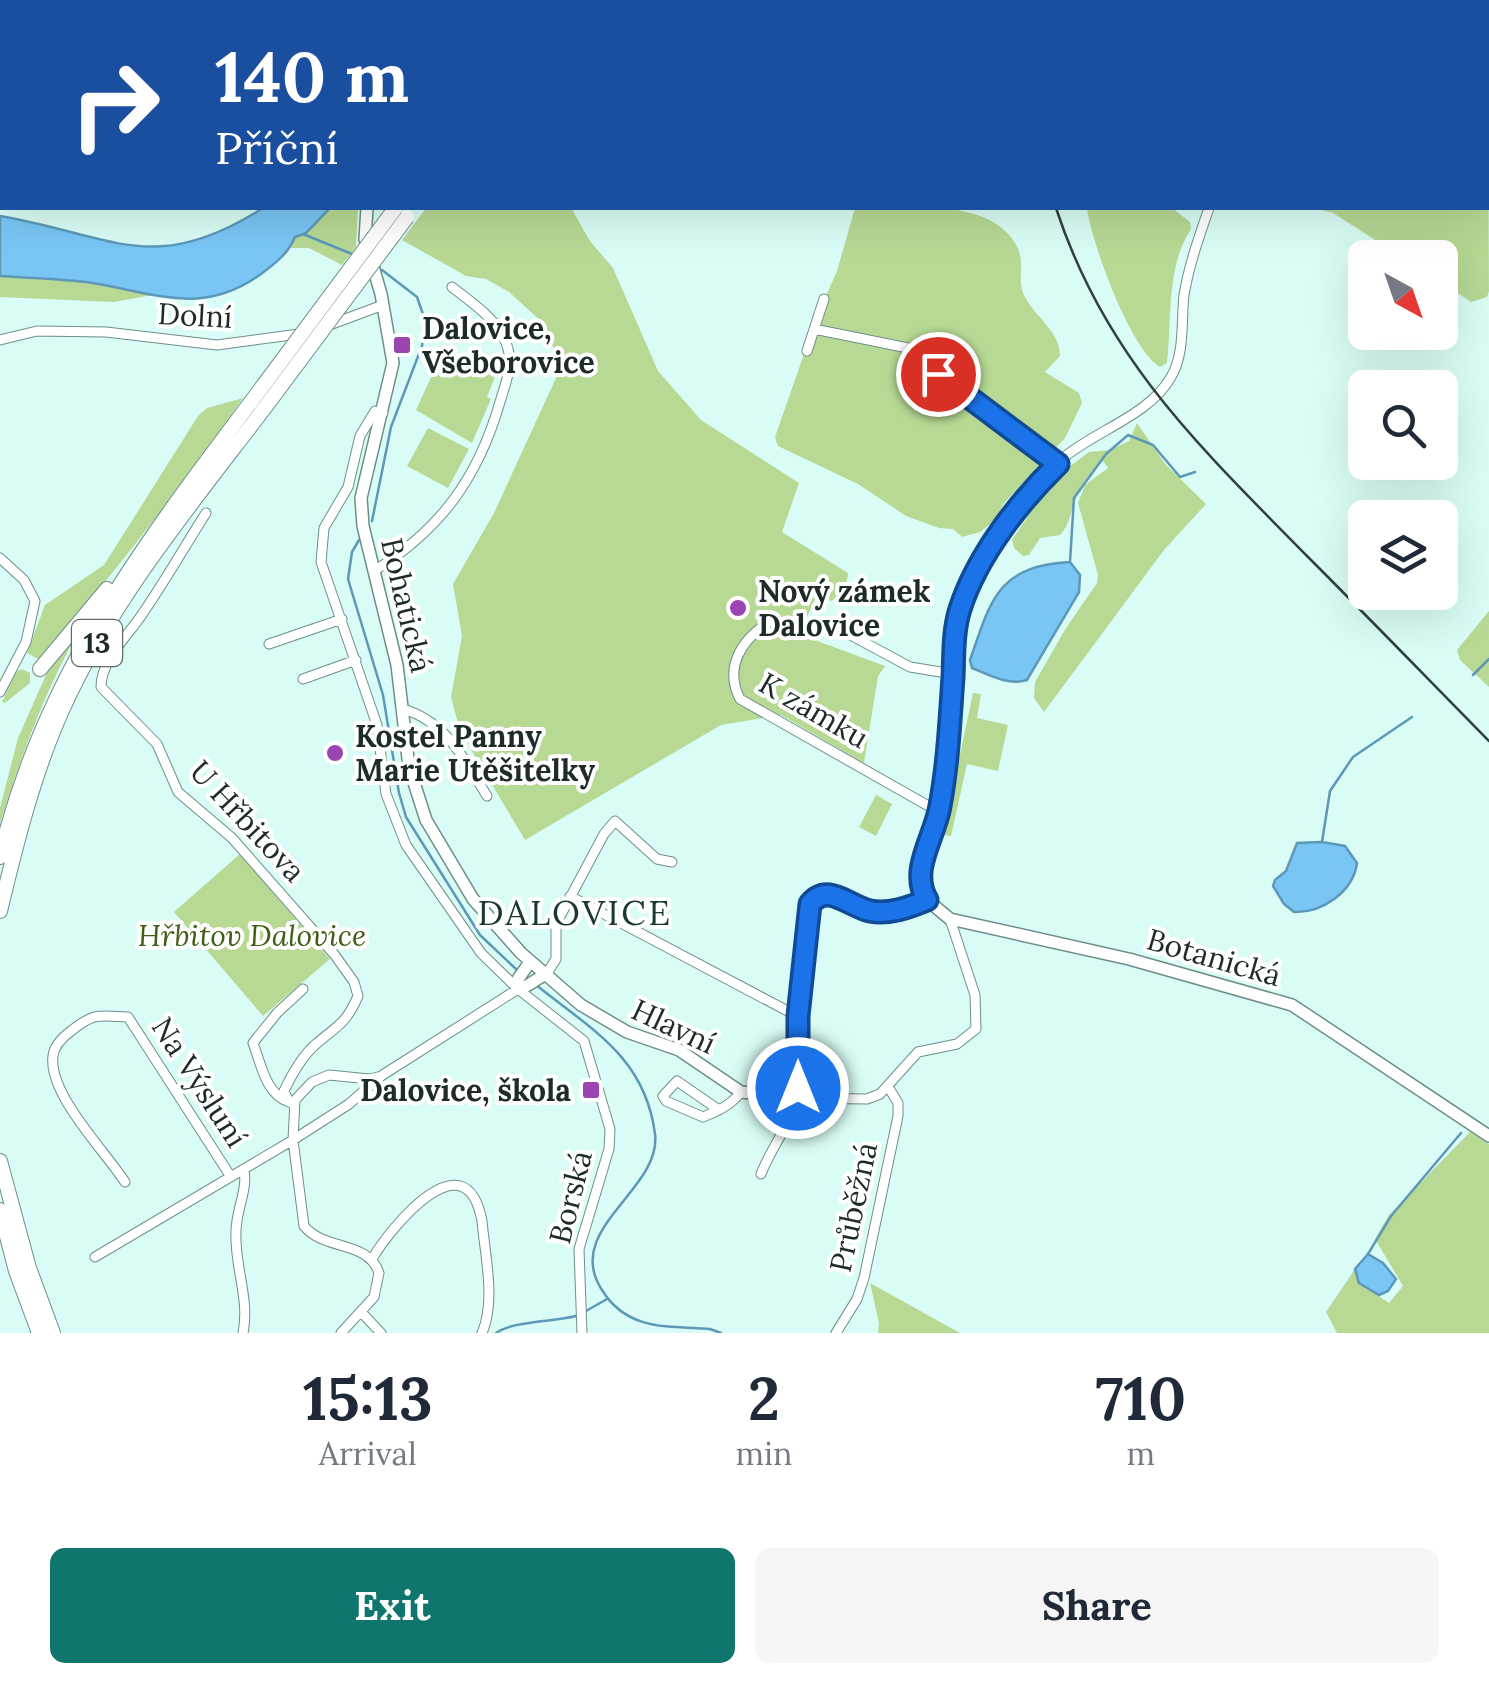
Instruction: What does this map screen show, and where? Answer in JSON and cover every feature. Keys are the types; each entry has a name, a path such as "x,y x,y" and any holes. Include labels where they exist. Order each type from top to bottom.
{"highway":[{"name":"13","path":"0,912 36,778 90,657 150,556 402,210"},
{"name":"13","path":"0,857 43,723 84,642 140,550 257,406"},
{"path":"40,669 140,550"},
{"path":"0,1160 28,1268 53,1333"},
{"path":"0,1210 16,1272 39,1333"}],"street":[{"name":"Bohatická","path":"368,210 365,239 393,363 361,498 363,526 390,632 409,767 426,820 473,899 529,977"},
{"path":"889,1088 918,1052 957,1044 976,1029 975,995 950,919 927,900 919,876 939,812 948,754 955,632 961,606 1001,532 1058,464 1164,388 1176,365 1189,266 1208,210"},
{"path":"374,571 396,557 449,508 479,462 510,368 500,330 452,287"},
{"path":"807,351 824,299"},
{"name":"Dolní","path":"0,340 37,331 106,332 193,344 246,342 334,325 382,305"},
{"path":"814,329 903,345 1058,464"},
{"name":"Borská","path":"379,412 360,436 348,486 322,538 321,562 381,737 381,773 406,845 482,954 529,977 584,1041 610,1129 609,1149 579,1248 582,1333"},
{"name":"U Hřbitova","path":"206,513 144,613 115,650 101,687 157,744 178,792 247,854 354,982 358,996 346,1022 303,1058 284,1091 291,1103"},
{"path":"0,558 24,580 35,601 26,642 0,692"},
{"path":"269,644 342,619"},
{"name":"K zámku","path":"768,623 742,643 738,652 734,679 740,699 939,812"},
{"path":"845,632 910,667 953,674"},
{"path":"303,679 356,660"},
{"path":"403,709 420,714 452,740 486,796"},
{"path":"96,1258 293,1140 348,1104 380,1076 556,960 556,924 604,834 615,821 658,859 672,862"},
{"path":"760,1174 797,1098 798,1016 810,904 817,895 828,893 870,911 892,911 927,900"},
{"path":"570,896 798,1016"},
{"name":"Botanická","path":"950,919 1129,958 1292,1005 1489,1136"},
{"name":"Hlavní","path":"529,977 602,1020 679,1050 741,1092 867,1099 889,1088"},
{"path":"291,1103 276,1097 253,1043 303,990"},
{"name":"Na Výsluní","path":"125,1182 56,1082 53,1055 60,1040 90,1016 128,1017 231,1177"},
{"path":"341,1333 362,1313 380,1284 378,1266 362,1252 318,1237 304,1226 291,1103 320,1078 380,1076"},
{"path":"719,1110 677,1081 665,1090 666,1102 703,1117 719,1110 741,1092"},
{"name":"Průběžná","path":"836,1333 857,1300 864,1278 898,1116 898,1103 889,1088"},
{"path":"243,1333 246,1306 236,1232 246,1180 244,1169"},
{"path":"372,1259 381,1243 428,1193 447,1186 466,1191 480,1208 482,1221 488,1301 482,1333"},
{"path":"362,1313 380,1333"}],"green space":[{"path":"328,210 358,210 356,247 342,265 309,248 291,248 295,237 306,233"},
{"path":"424,210 572,210 590,241 613,268 658,371 701,420 799,483 782,532 848,573 843,589 831,601 818,593 807,617 812,639 885,666 878,676 864,763 781,715 721,725 525,840 460,731 451,697 462,636 453,584 494,513 556,378 554,349 543,323 509,292 486,279 466,276 402,240"},
{"path":"854,210 970,213 1008,233 1019,251 1023,292 1059,347 1060,356 1045,372 1079,393 1082,403 1065,438 1004,503 995,520 980,532 962,537 953,529 906,516 858,484 778,446 775,437 837,271"},
{"path":"1087,210 1175,210 1190,222 1174,276 1167,363 1160,367 1125,319"},
{"path":"1322,210 1489,210 1487,297 1471,302 1458,293 1458,240 1375,240"},
{"path":"0,276 83,282 158,294 114,302 0,297"},
{"path":"456,354 497,372 487,397 491,399 472,443 416,410 433,373 445,378"},
{"path":"243,398 170,499 40,660 27,653 45,605 104,565 198,416 207,408"},
{"path":"1137,423 1166,465 1206,504 1164,550 1044,712 1034,698 1035,682 1097,583 1078,503 1085,485 1108,468 1103,461 1082,485 1060,535 1040,538 1029,555 1023,556 1012,540 1050,483 1089,452 1110,450 1129,441"},
{"path":"428,428 469,449 448,488 407,466"},
{"path":"1489,611 1489,687 1460,660 1457,650"},
{"path":"88,616 38,717 0,823 0,808 18,738 53,659"},
{"path":"22,669 30,673 30,683 2,702 16,672"},
{"path":"973,693 981,694 977,718 1008,725 998,771 967,764 951,836 943,835"},
{"path":"876,795 892,804 876,836 859,827"},
{"name":"Hřbitov Dalovice","path":"240,854 330,959 263,1016 174,912"},
{"path":"1470,1132 1489,1144 1489,1333 1337,1333 1326,1312 1355,1269 1359,1283 1389,1303 1403,1286 1375,1239 1389,1215"},
{"path":"870,1283 960,1333 878,1333"}],"water":[{"path":"259,210 328,210 306,233 295,237 269,268 242,286 220,294 178,298 86,282 0,276 0,216 132,245 191,241 225,229"},
{"path":"1070,562 1080,575 1079,592 1027,680 1006,681 972,668 970,660 977,639 1000,590 1027,571"},
{"path":"1297,843 1345,846 1357,863 1354,873 1335,899 1315,909 1294,912 1273,886 1275,880 1286,871"},
{"path":"1368,1254 1383,1263 1396,1279 1388,1291 1379,1295 1359,1283 1355,1269"}],"waterway":[{"path":"303,234 352,254"},
{"path":"372,521 391,427 422,346 425,320 417,297 382,270"},
{"path":"1070,562 1074,498 1106,454 1128,435 1153,445 1180,477 1195,472"},
{"path":"359,540 352,552 348,579 383,695 406,817 480,935 517,970"},
{"path":"1473,675 1489,659"},
{"path":"1322,842 1330,791 1353,757 1412,717"},
{"path":"535,984 595,1031 627,1064 640,1084 655,1134 653,1154 644,1173 603,1229 594,1248 593,1268 602,1290 612,1303 636,1320 721,1333"},
{"path":"1368,1254 1391,1216 1461,1133"},
{"path":"586,1311 607,1299"},
{"path":"496,1333 522,1324 576,1316"}],"railway":[{"path":"1057,210 1076,262 1101,310 1129,355 1193,438 1489,741"}],"place":[{"name":"Dalovice, Všeborovice","path":"402,345"},
{"name":"Nový zámek Dalovice","path":"738,608"},
{"name":"Kostel Panny Marie Utěšitelky","path":"335,753"},
{"name":"Dalovice, škola","path":"591,1090"}],"district":[{"name":"DALOVICE","path":"575,912"}],"route":[{"path":"798,1088 798,1016 810,904 817,895 828,893 870,911 892,911 927,900 919,876 934,836 942,798 955,632 961,606 1001,532 1058,464 938,374"}]}
